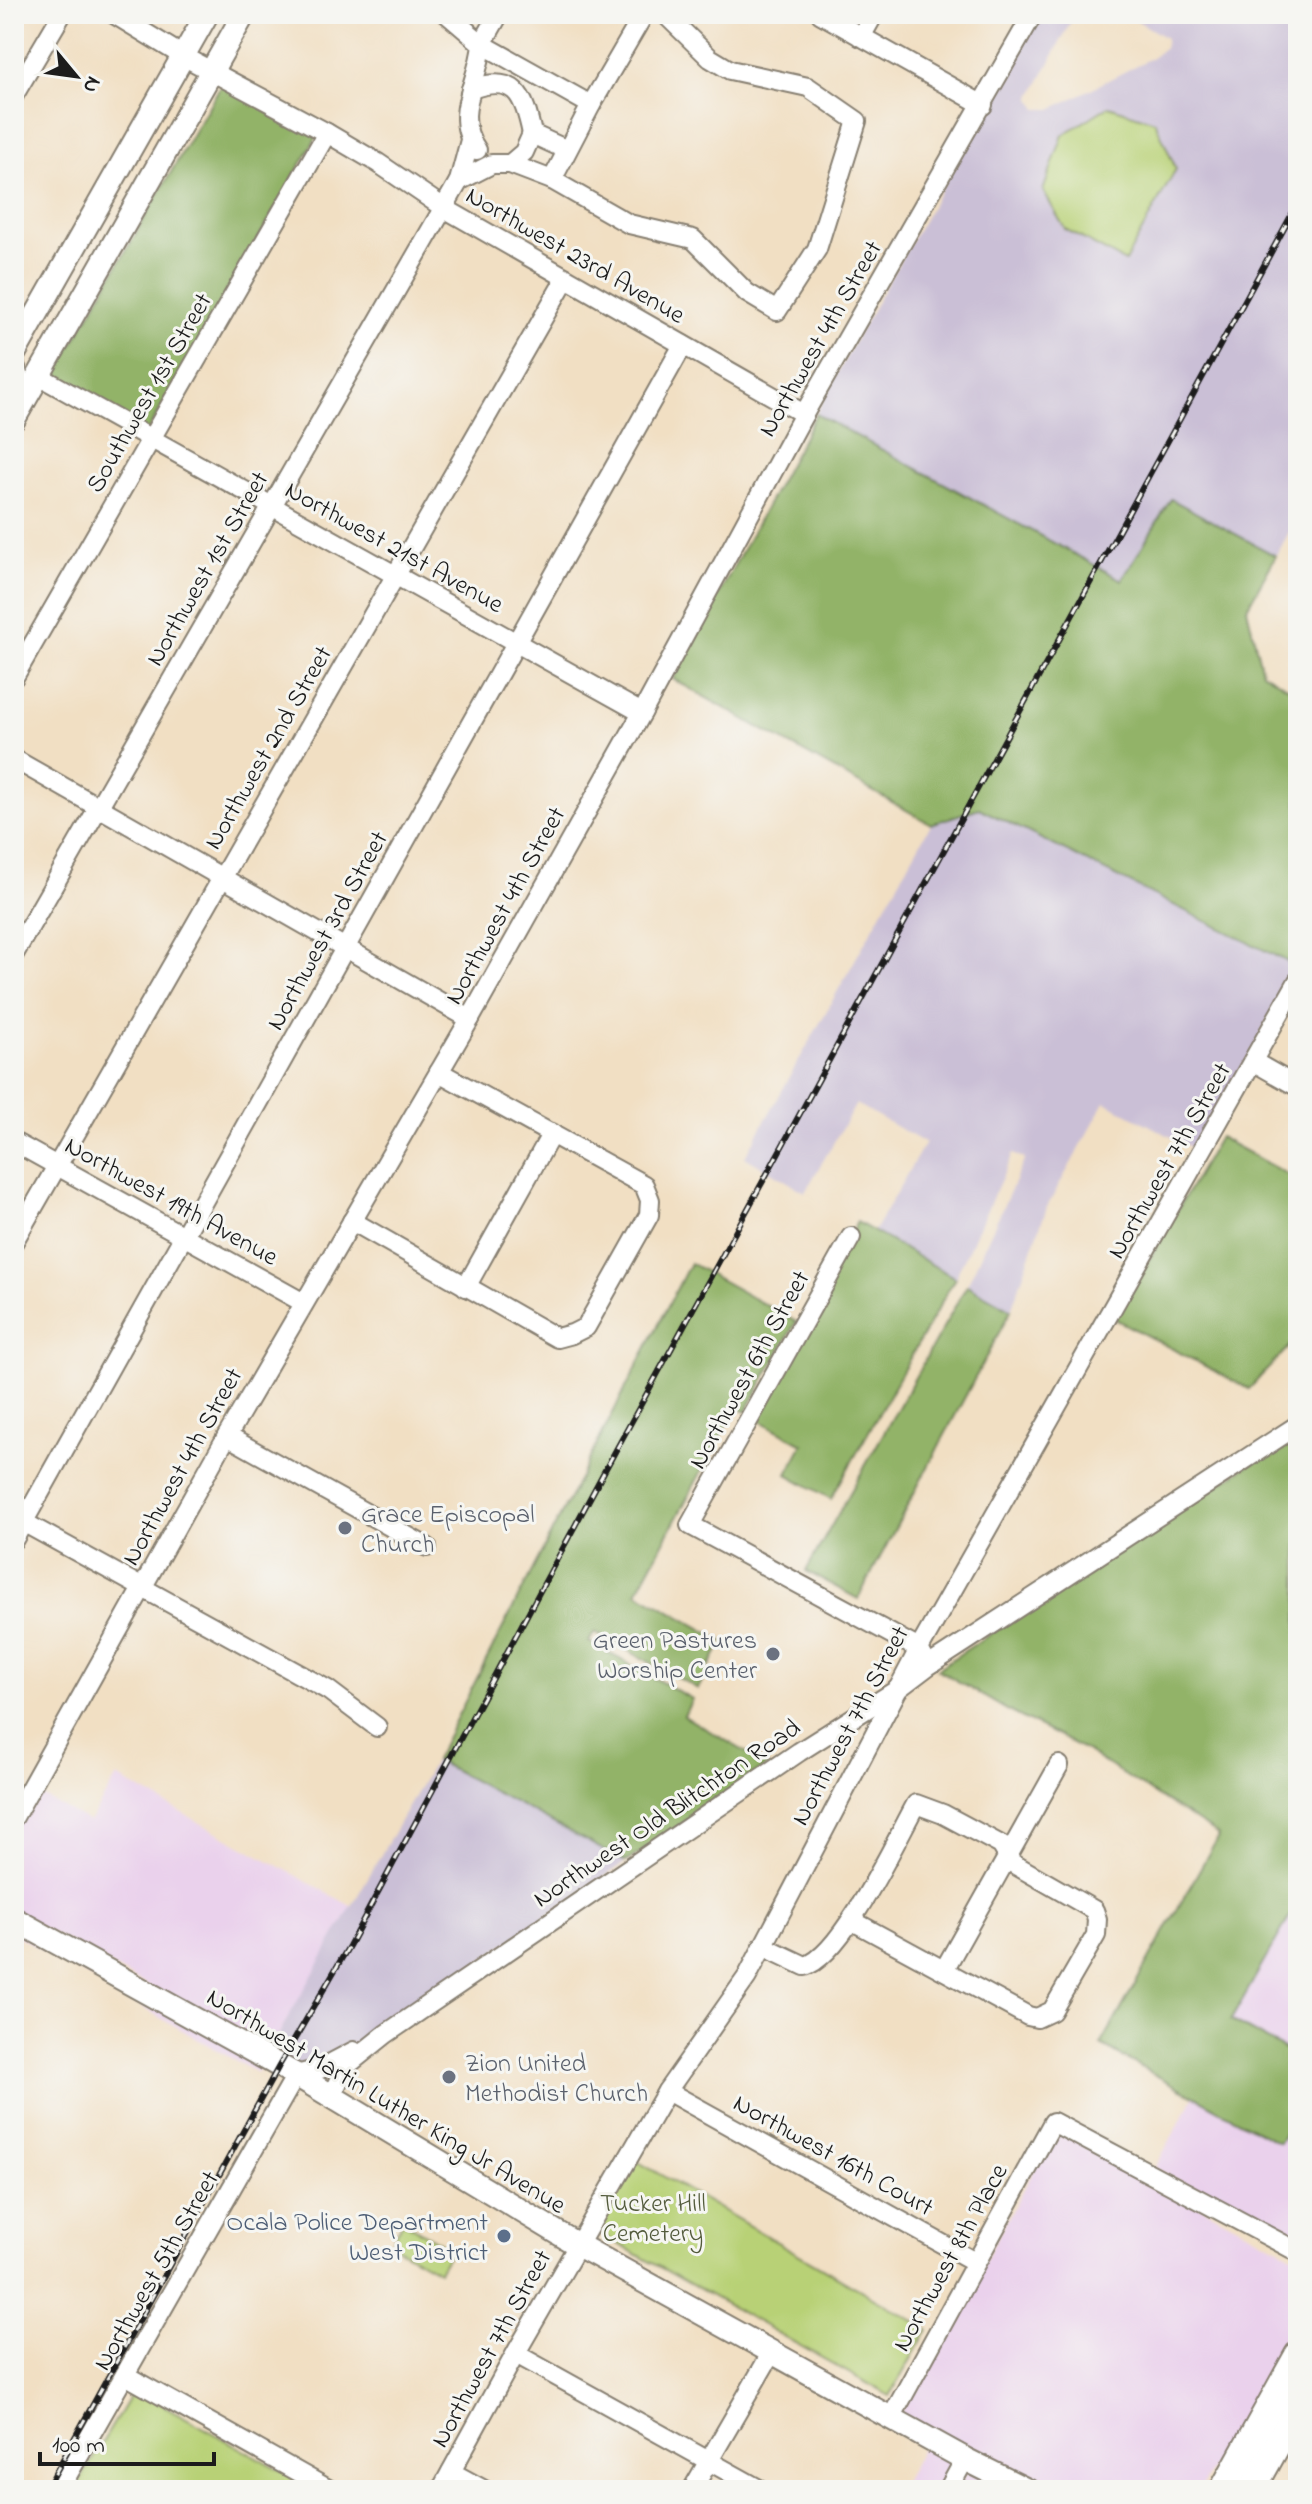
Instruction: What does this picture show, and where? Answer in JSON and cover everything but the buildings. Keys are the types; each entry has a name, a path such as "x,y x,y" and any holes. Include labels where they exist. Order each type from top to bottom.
{"highway":[{"path":"1223,2490 1298,2355"},
{"path":"1252,2490 1298,2407"}],"main road":[{"path":"14,354 207,14"},
{"path":"14,419 244,14"},
{"path":"39,376 30,362 32,342 85,249 83,232"},
{"path":"14,368 19,386 14,403"},
{"name":"Northwest Martin Luther King Jr Avenue","path":"14,1919 296,2075 578,2245 965,2459 1027,2490"}],"street":[{"path":"14,95 62,14"},
{"name":"Northwest 23rd Avenue","path":"114,14 183,56 327,133 444,208 804,414"},
{"path":"447,14 482,44 591,105"},
{"path":"499,14 482,44 465,115 470,140 479,153 501,164 552,180 629,224 693,239 747,293 777,311 817,249 857,121 808,87 730,70 710,58 665,14"},
{"path":"552,180 644,14"},
{"path":"821,14 983,105"},
{"path":"861,37 874,14"},
{"name":"Northwest 4th Street","path":"14,1817 227,1436 470,1019 642,713 804,414 1033,14"},
{"path":"459,181 524,152 532,134 522,96 512,87 499,83 471,89"},
{"name":"Southwest 1st Street","path":"14,677 327,133"},
{"path":"532,134 567,150"},
{"name":"Northwest 1st Street","path":"14,954 444,208 459,181 470,140"},
{"name":"Northwest 2nd Street","path":"14,1241 566,278"},
{"name":"Northwest 3rd Street","path":"14,1539 19,1519 183,1237 683,345"},
{"name":"Northwest 21st Avenue","path":"39,376 642,713"},
{"path":"14,759 470,1019"},
{"name":"Northwest 7th Street","path":"441,2490 667,2091 747,1977 895,1691 1298,981"},
{"path":"1254,1062 1298,1087"},
{"path":"352,1221 557,1338 586,1327 649,1215 650,1200 644,1185 439,1072"},
{"path":"466,1287 552,1133"},
{"name":"Northwest 19th Avenue","path":"14,1142 304,1303"},
{"name":"Northwest 6th Street","path":"851,1237 690,1525 919,1649"},
{"name":"Northwest Old Blitchton Road","path":"331,2097 345,2067 386,2034 799,1752 1298,1425"},
{"path":"227,1436 427,1547"},
{"path":"19,1519 328,1690 377,1727"},
{"path":"919,1649 928,1666"},
{"path":"944,1970 1059,1765"},
{"path":"763,1946 805,1966 815,1963 851,1920 916,1804 943,1814 1001,1845 1012,1863 1094,1910 1097,1919 1096,1935 1052,2011 1037,2018 1028,2016 851,1920"},
{"name":"Northwest Old Blitchton Road","path":"296,2075 320,2069 386,2034"},
{"name":"Northwest 5th Street","path":"59,2490 296,2075"},
{"name":"Northwest 16th Court","path":"667,2091 975,2262"},
{"name":"Northwest 8th Place","path":"891,2418 1053,2122 1298,2252"},
{"path":"692,2490 772,2352"},
{"path":"516,2354 761,2490"},
{"path":"125,2375 330,2490"},
{"path":"948,2490 965,2459"},
{"path":"451,2472 484,2490"}],"shaded area":[{"path":"1041,14 1075,14 1031,98 1038,109 1052,109 1153,57 1164,48 1166,38 1126,14 1298,14 1298,516 1276,556 1171,499 1122,580 816,414"},
{"path":"979,807 1294,965 1258,1040 1196,1150 1105,1102 1047,1207 1011,1310 967,1285 1025,1159 1013,1154 955,1278 874,1231 925,1143 856,1104 805,1192 745,1157 931,824"},
{"path":"435,1760 626,1862 382,2029 317,2063 297,2068 268,2053"},
{"path":"117,1777 353,1907 268,2053 14,1912 14,1831 36,1793 89,1822"},
{"path":"1298,1902 1298,2057 1231,2020"},
{"path":"14,1926 262,2063 257,2073 14,1934"},
{"path":"1194,2096 1279,2143 1298,2108 1298,2245 1155,2168"},
{"path":"1056,2130 1298,2258 1298,2313 1200,2490 1040,2490 900,2416"},
{"path":"924,2443 957,2461 941,2490 899,2490"},
{"path":"969,2467 1014,2490 956,2490"}],"green space":[{"path":"222,83 319,133 148,431 53,378"},
{"path":"1109,106 1155,121 1176,169 1125,262 1065,229 1043,191 1063,135"},
{"path":"816,414 1122,580 1171,499 1276,556 1247,608 1262,672 1298,693 1298,959 1294,965 979,808 931,824 673,679"},
{"path":"1219,1137 1298,1180 1298,1337 1249,1389 1115,1319"},
{"path":"857,1222 955,1278 831,1499 787,1474 803,1444 757,1419"},
{"path":"690,1263 796,1322 746,1412 736,1407 637,1592 723,1641 698,1689 595,1632 589,1642 692,1699 684,1716 768,1765 626,1862 435,1760"},
{"path":"967,1285 1011,1310 858,1599 806,1571"},
{"path":"1298,1433 1298,1902 1231,2020 1298,2057 1298,2108 1279,2143 1101,2045 1219,1835 1078,1746 1007,1710 937,1669"},
{"name":"Tucker Hill Cemetery","path":"635,2160 928,2329 890,2396 597,2232"},
{"path":"403,2221 451,2249 438,2271 390,2244"},
{"path":"134,2389 316,2490 74,2490"}],"railway":[{"path":"46,2490 279,2066 349,1946 605,1470 1298,203"}],"place":[{"name":"Grace Episcopal Church","path":"345,1528"},
{"name":"Green Pastures Worship Center","path":"773,1654"},
{"name":"Zion United Methodist Church","path":"449,2077"},
{"name":"Ocala Police Department West District","path":"504,2236"}]}
